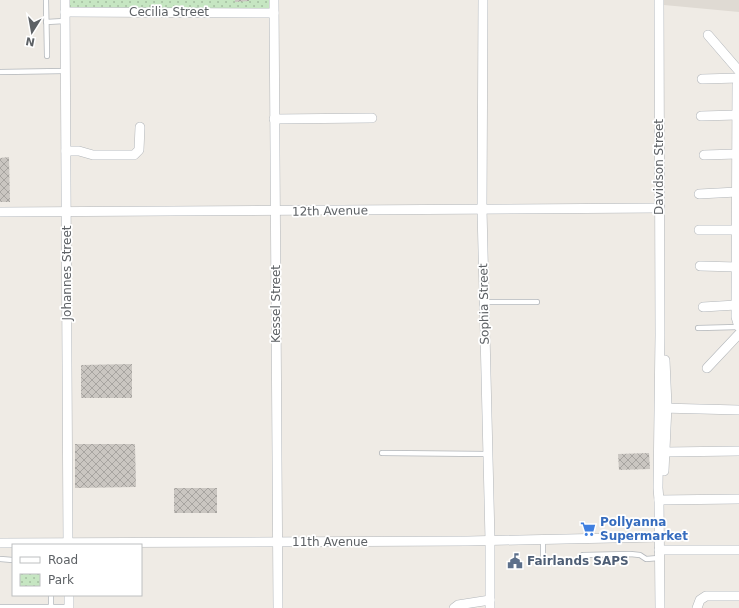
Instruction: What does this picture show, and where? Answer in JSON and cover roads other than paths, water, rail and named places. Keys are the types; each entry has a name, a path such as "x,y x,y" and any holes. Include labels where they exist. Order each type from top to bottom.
{"street":[{"name":"Johannes Street","path":"65,0 68,544"},
{"name":"Kessel Street","path":"274,0 278,608"},
{"name":"Sophia Street","path":"483,0 482,209 490,540 490,604"},
{"name":"Davidson Street","path":"659,0 660,335 663,408 658,488 660,608"},
{"name":"Cecilia Street","path":"65,16 274,13"},
{"path":"708,35 739,71"},
{"path":"702,79 739,78 737,85 736,115 738,149 736,317 739,327"},
{"path":"701,116 736,115"},
{"path":"274,119 372,118"},
{"path":"66,151 79,151 90,155 134,155 139,150 140,127"},
{"path":"704,155 738,149"},
{"path":"699,194 738,189"},
{"name":"12th Avenue","path":"0,212 660,208"},
{"path":"699,230 738,226"},
{"path":"700,266 737,265"},
{"path":"703,307 736,305"},
{"path":"707,368 739,334"},
{"name":"Davidson Street","path":"659,500 662,488 666,452 666,424 663,408"},
{"path":"663,408 739,410"},
{"path":"666,424 676,414 694,411 722,410"},
{"path":"666,452 739,451"},
{"path":"659,500 739,499"},
{"name":"11th Avenue","path":"0,543 68,544 659,537"},
{"path":"659,554 739,550"},
{"path":"69,596 69,608"},
{"path":"696,608 700,600 706,596 739,596"},
{"path":"454,608 458,605 470,603 490,604"}],"lane":[{"path":"46,0 47,56"},
{"path":"46,22 65,16"},
{"path":"0,72 65,70"},
{"path":"484,302 537,302"},
{"path":"698,328 739,327"},
{"path":"382,454 488,454"},
{"path":"543,539 543,560 546,562 554,562"},
{"path":"583,555 630,554 640,555 646,559 659,554"},
{"path":"0,559 12,560"},
{"path":"51,596 51,607"},
{"path":"0,607 69,608"}],"place":[{"name":"Pollyanna Supermarket","path":"588,529"},
{"name":"Fairlands SAPS","path":"515,561"}]}
